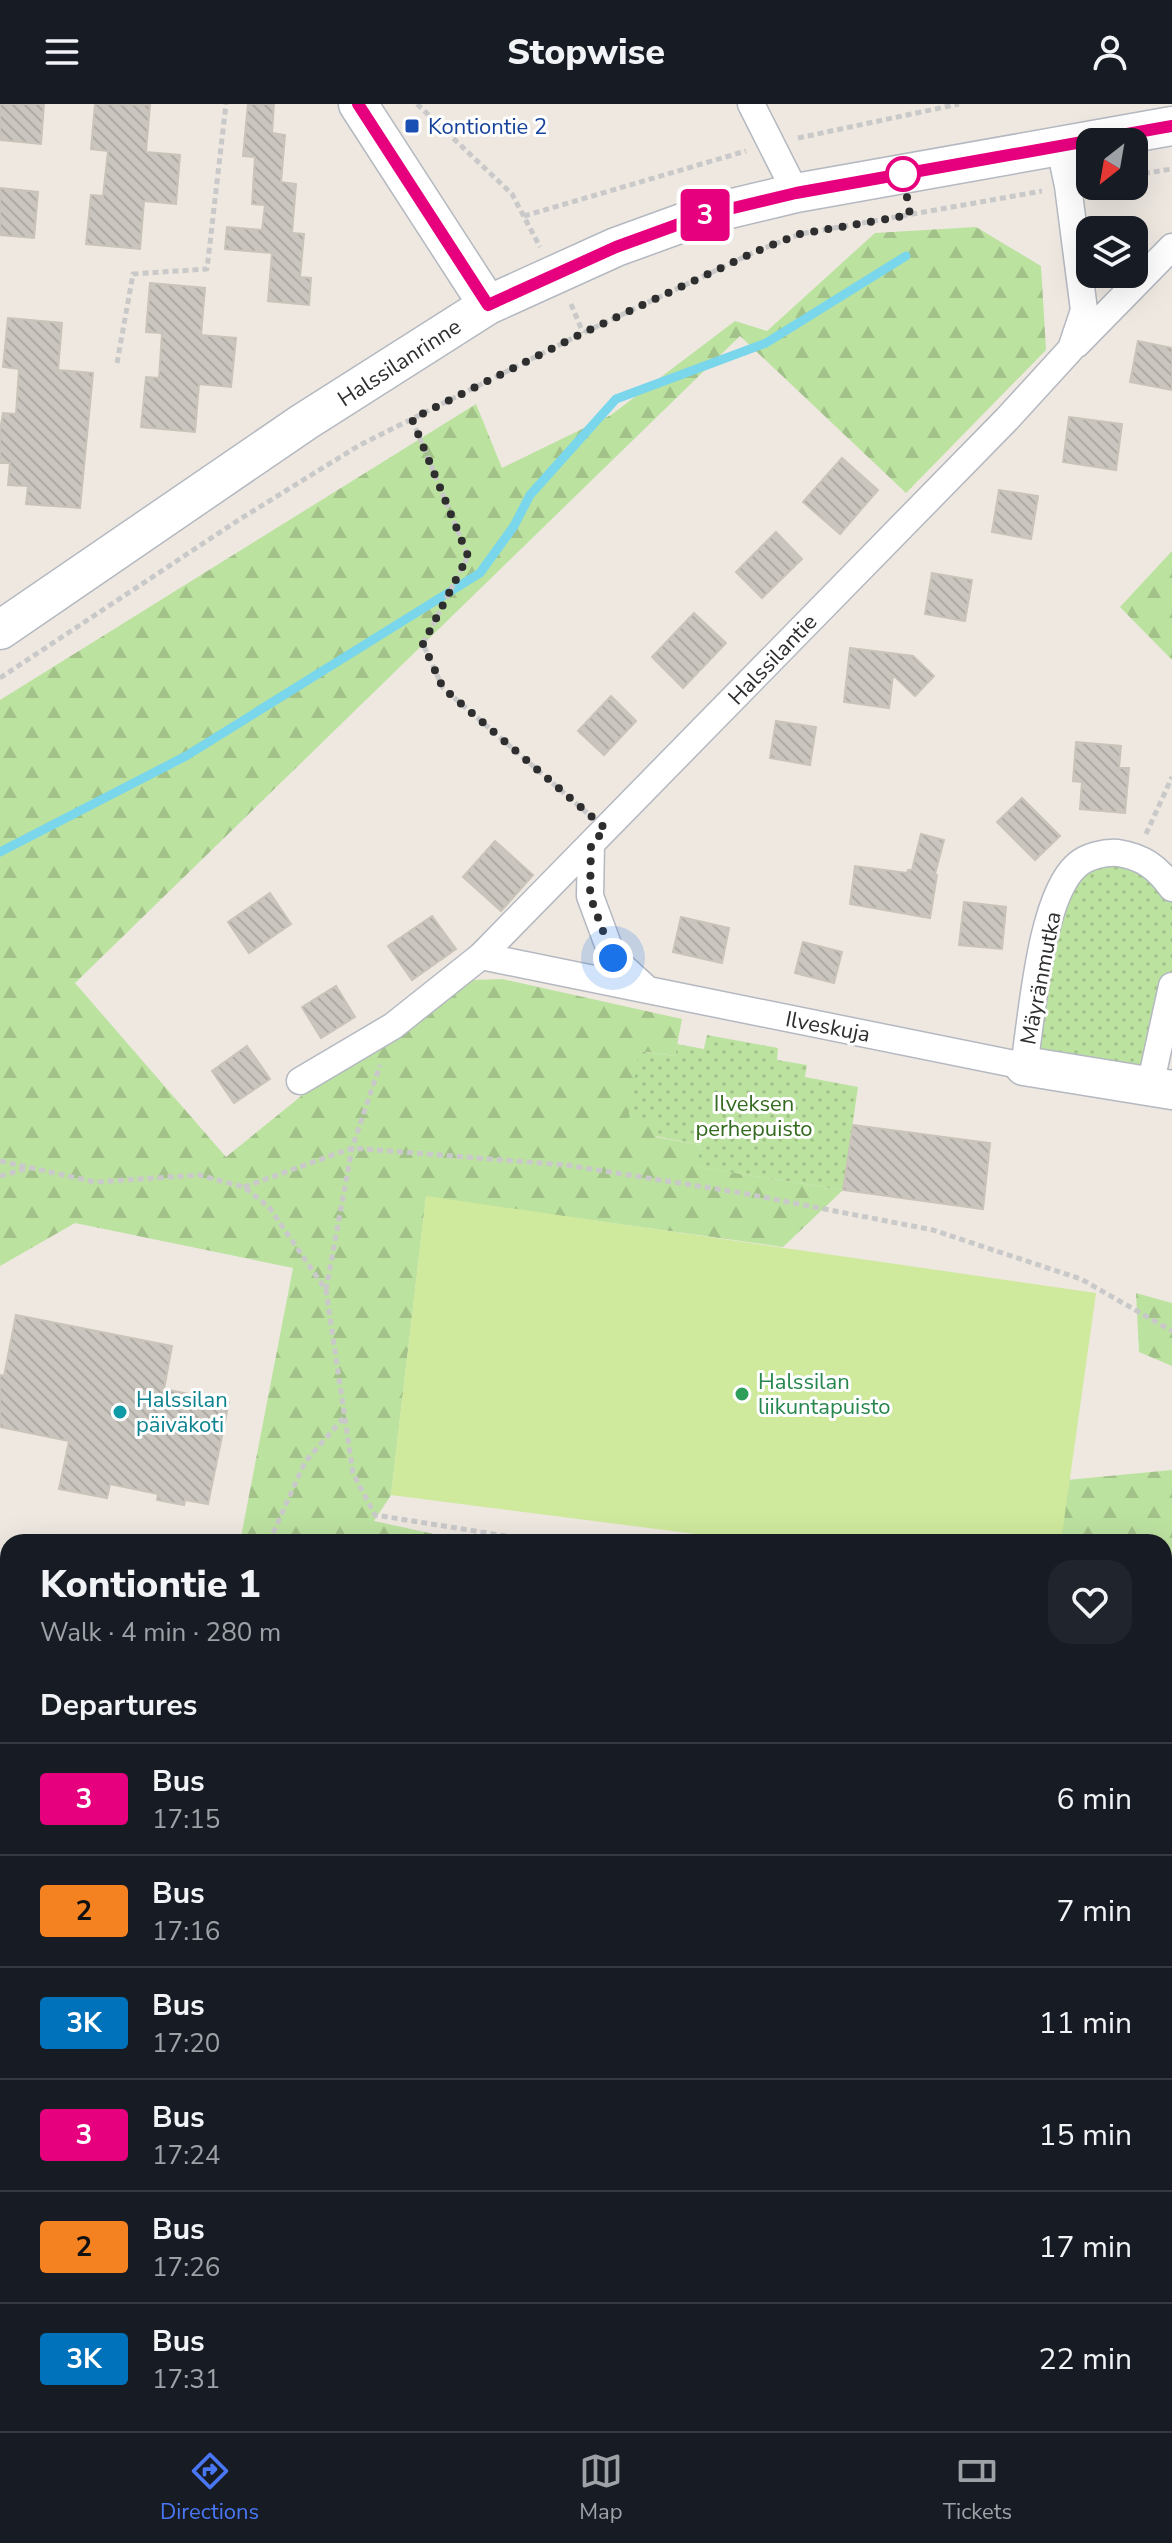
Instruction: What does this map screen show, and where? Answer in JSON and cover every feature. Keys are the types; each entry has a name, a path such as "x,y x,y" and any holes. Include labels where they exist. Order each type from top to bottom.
{"street":[{"path":"358,104 488,305"},
{"path":"751,104 796,193"},
{"name":"Halssilanrinne","path":"0,630 304,422 488,305 631,241 704,215 796,193 1172,126"},
{"name":"Halssilantie","path":"300,1081 393,1026 481,956 996,431 1071,349 1084,310 1060,148"},
{"path":"1071,349 1172,247"},
{"path":"598,837 590,896 613,958 648,990"},
{"name":"Mäyränmutka","path":"1024,1066 1046,924 1056,896 1077,864 1106,852 1136,856"},
{"path":"1136,856 1159,870 1172,888"},
{"name":"Ilveskuja","path":"481,956 1024,1066 1161,1088"},
{"path":"1161,1088 1172,986"}],"path":[{"path":"117,363 133,274 207,269 226,105 216,104"},
{"path":"417,104 512,194 542,251"},
{"path":"524,216 771,144 959,104"},
{"path":"1148,173 1172,169"},
{"path":"0,678 237,521 358,446 583,333 757,251 800,234 1068,186"},
{"path":"570,304 583,333"},
{"path":"412,419 468,556 423,644 443,688 598,837"},
{"path":"1136,856 1172,777"},
{"path":"393,1026 352,1148 326,1290 353,1473 375,1515 494,1534"},
{"path":"244,1187 352,1148 566,1165 742,1193 933,1230 1081,1279 1172,1331"},
{"path":"0,1161 95,1182 199,1175 244,1187 269,1207 326,1290"},
{"path":"0,1176 26,1168"},
{"path":"273,1534 305,1462 346,1414"}],"green space":[{"path":"976,227 1041,266 1046,350 906,493 740,336 75,983 226,1157 347,1059 474,980 502,979 682,1019 675,1056 640,1051 658,1123 656,1137 700,1145 698,1167 843,1190 783,1247 426,1197 391,1495 374,1521 434,1534 242,1534 293,1268 75,1223 0,1266 0,700 476,404 502,468 611,415 735,321 767,331 875,233"},
{"path":"1172,551 1172,660 1120,607"},
{"path":"1106,852 1172,888 1172,986 1150,1086 1024,1066 1056,896"},
{"name":"Ilveksen perhepuisto","path":"707,1035 778,1048 777,1060 807,1065 805,1077 858,1087 843,1190 697,1167 700,1145 655,1136 658,1123 628,1118 639,1051 675,1056 677,1044 704,1049"},
{"name":"Halssilan liikuntapuisto","path":"426,1196 1096,1293 1062,1534 696,1534 391,1495"},
{"path":"1136,1293 1172,1303 1172,1366 1139,1352"},
{"path":"1172,1470 1172,1534 1057,1534 1067,1480"}],"building":[{"path":"0,104 44,104 41,144 0,140"},
{"path":"95,104 150,105 146,152 180,155 176,204 144,201 140,249 86,244 91,195 103,196 108,151 91,149"},
{"path":"248,104 274,104 272,133 285,135 281,182 296,184 292,233 304,234 300,277 311,278 309,305 268,301 272,253 225,249 227,227 262,230 265,205 252,204 255,157 243,156"},
{"path":"0,188 38,192 34,238 0,235"},
{"path":"150,283 205,288 201,335 236,338 231,387 199,384 195,432 141,427 146,377 159,378 162,333 146,332"},
{"path":"8,318 62,323 58,370 93,373 80,508 26,504 28,486 8,485 10,463 0,463 0,431 3,413 16,414 19,369 3,367"},
{"path":"1138,341 1172,348 1172,390 1130,382"},
{"path":"1069,417 1122,424 1116,470 1063,462"},
{"path":"842,458 878,490 840,534 803,502"},
{"path":"999,490 1038,496 1031,539 992,532"},
{"path":"776,532 802,559 762,598 736,572"},
{"path":"932,573 972,580 965,621 925,614"},
{"path":"694,613 726,643 683,688 652,657"},
{"path":"850,648 913,656 934,676 915,696 893,675 889,708 844,702"},
{"path":"611,696 636,721 604,755 578,731"},
{"path":"776,721 816,727 810,765 770,758"},
{"path":"1076,742 1121,746 1119,768 1129,768 1125,813 1080,809 1082,782 1073,781"},
{"path":"1022,798 1060,836 1035,860 997,822"},
{"path":"921,834 944,840 935,874 930,918 850,904 855,866 907,873 912,870"},
{"path":"495,841 533,875 501,911 463,877"},
{"path":"270,893 291,924 249,953 228,922"},
{"path":"964,902 1006,907 1002,949 959,945"},
{"path":"432,916 456,949 412,980 388,946"},
{"path":"681,917 729,928 722,963 673,952"},
{"path":"803,942 842,952 834,983 795,973"},
{"path":"336,986 355,1017 321,1038 302,1007"},
{"path":"247,1046 270,1079 234,1103 212,1071"},
{"path":"853,1125 990,1143 983,1209 843,1190"},
{"name":"Halssilan päiväkoti","path":"16,1315 172,1346 164,1389 229,1402 208,1504 185,1500 184,1505 157,1500 158,1494 110,1484 107,1498 59,1489 69,1441 0,1427 0,1375 4,1376"}],"waterway":[{"path":"0,852 186,756 480,573 514,526 530,495 616,399 766,343 906,256"}],"bus line":[{"name":"3","path":"358,104 488,305 616,247 704,215 796,193 1172,126"}],"place":[{"name":"Kontiontie 2","path":"412,126"},
{"name":"Halssilan liikuntapuisto","path":"742,1394"},
{"name":"Halssilan päiväkoti","path":"120,1412"}],"route":[{"path":"613,958 590,896 591,844 606,829 443,688 423,644 468,556 412,419 583,333 757,251 800,234 910,215 903,174"}]}
